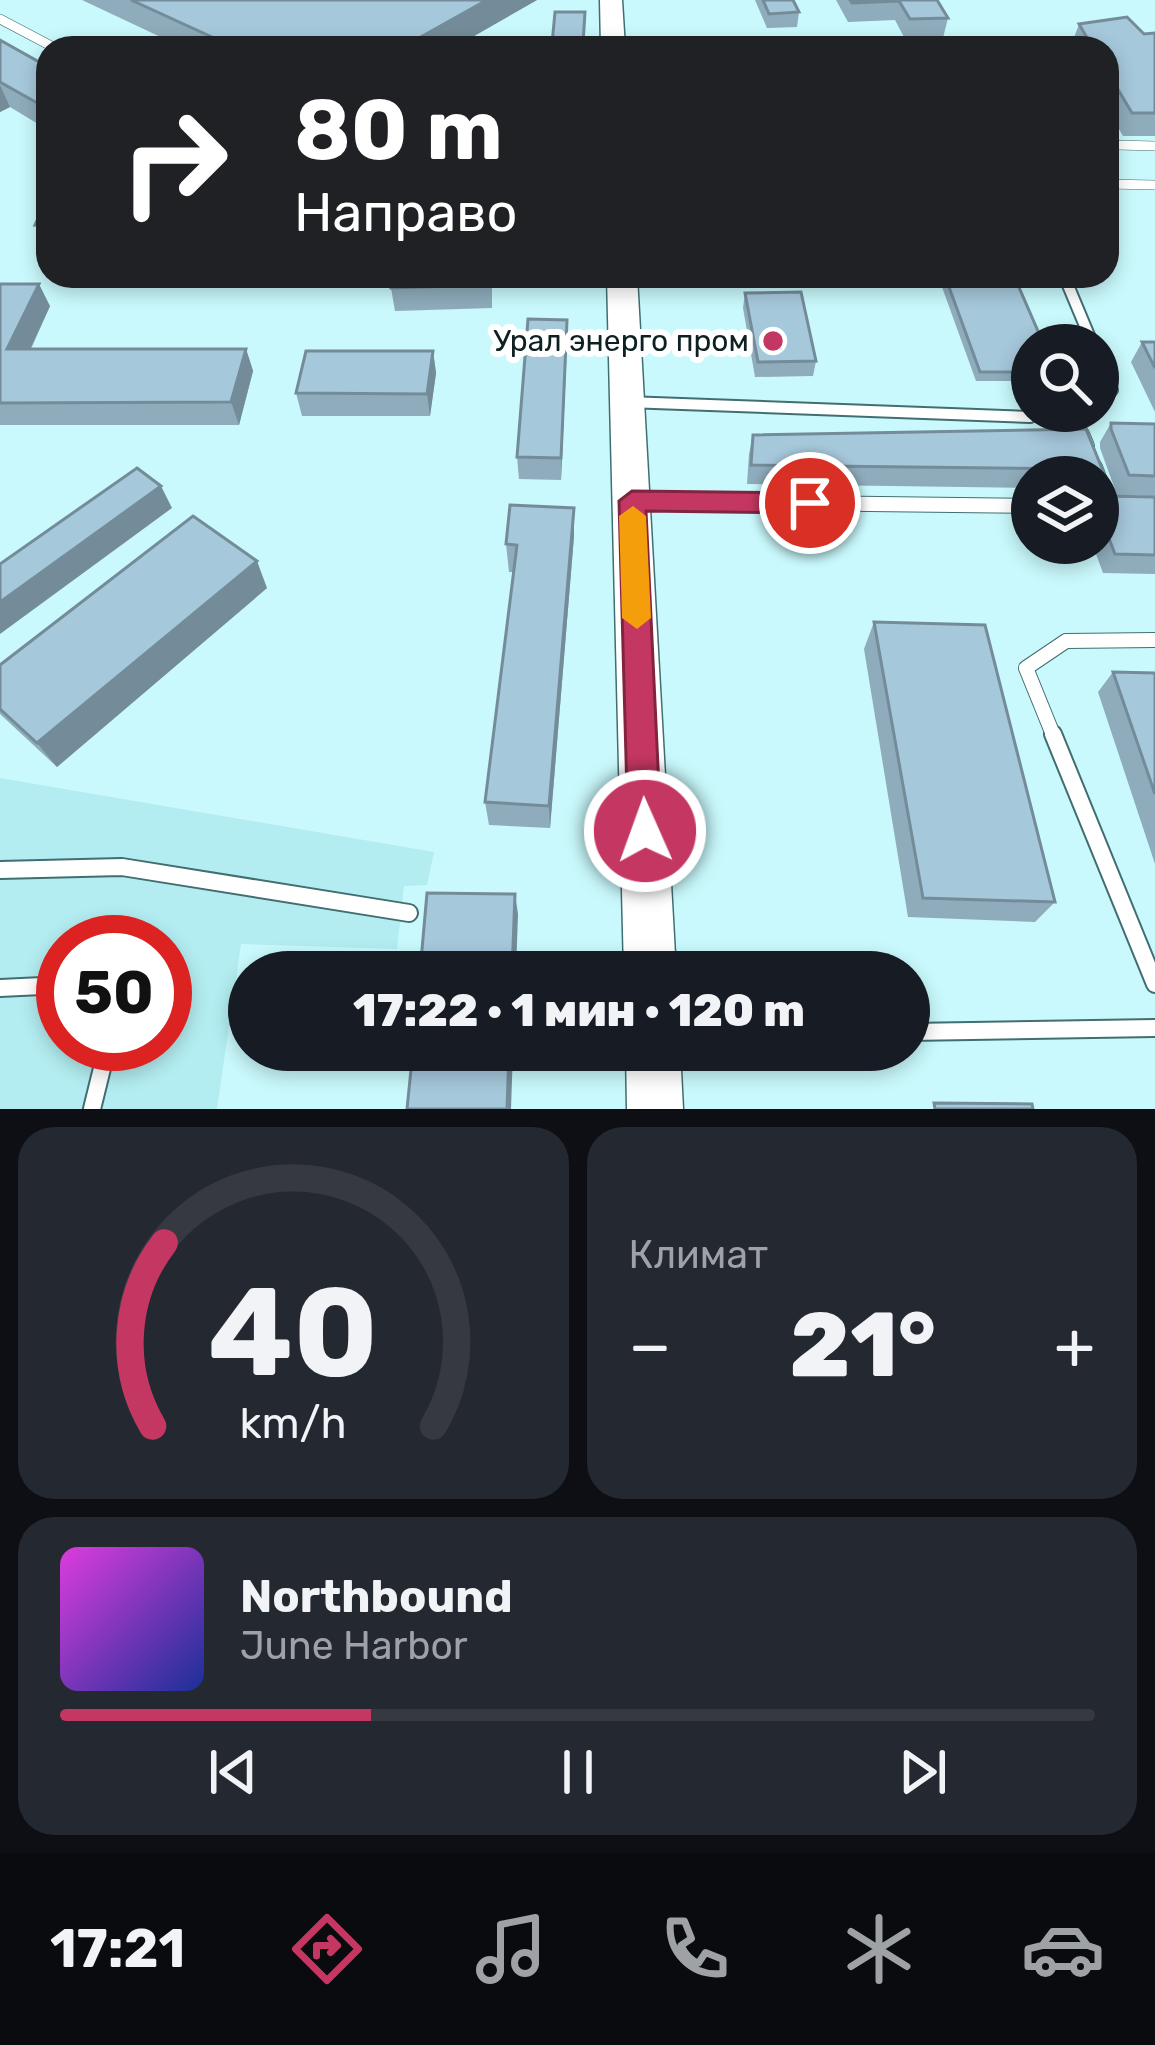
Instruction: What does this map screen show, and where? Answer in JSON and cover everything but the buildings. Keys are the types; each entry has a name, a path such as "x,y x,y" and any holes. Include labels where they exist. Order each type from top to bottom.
{"main road":[{"path":"611,0 612,36"},
{"path":"622,288 649,951"},
{"path":"654,1071 655,1109"}],"lane":[{"path":"0,20 36,38"},
{"path":"1119,145 1155,146"},
{"path":"1119,184 1155,185"},
{"path":"1069,288 1084,324"},
{"path":"627,402 1011,416"},
{"path":"632,501 1011,506"},
{"path":"1119,506 1132,506"},
{"path":"1155,640 1066,641 1026,668 1155,984"},
{"path":"0,870 122,867 409,914"},
{"path":"0,988 36,986"},
{"path":"930,1032 1155,1028"},
{"path":"92,1109 101,1071"}],"shaded area":[{"path":"0,778 434,852 427,885 404,886 397,949 241,944 240,951 228,951 228,1033 217,1109 0,1109"}],"slow traffic":[{"path":"633,516 637,618"}],"place":[{"name":"Урал энерго пром","path":"773,341"}],"route":[{"path":"645,831 632,501 810,503"}]}
